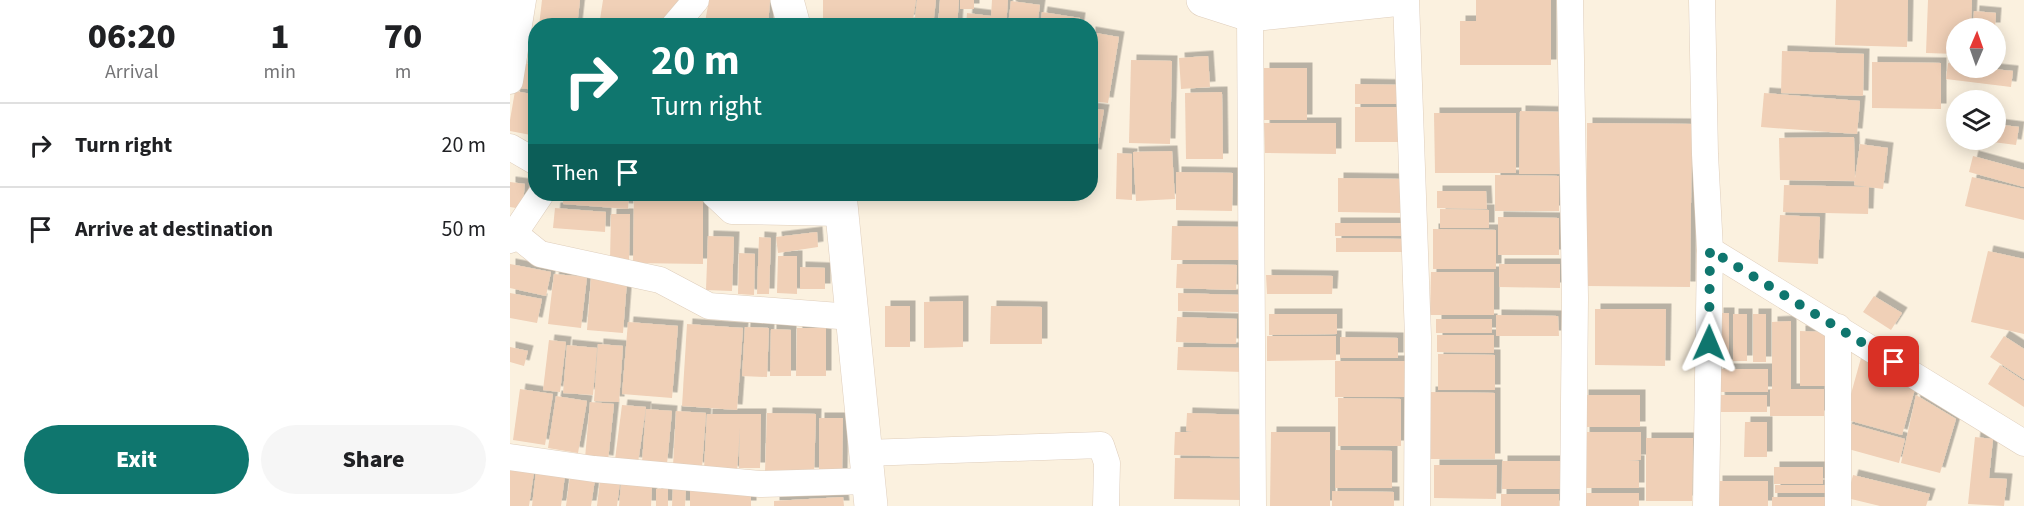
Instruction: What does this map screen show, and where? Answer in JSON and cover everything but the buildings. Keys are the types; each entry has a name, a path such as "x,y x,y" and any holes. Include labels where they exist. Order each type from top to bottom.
{"street":[{"path":"510,81 523,0"},
{"path":"787,0 792,18"},
{"path":"1203,0 1250,15 1392,0"},
{"path":"1406,0 1418,337 1417,506"},
{"path":"1570,0 1575,298 1574,506"},
{"path":"1702,0 1705,154 1710,250 1706,506"},
{"path":"1250,15 1253,506"},
{"path":"510,147 528,157"},
{"path":"536,201 512,237 540,254 660,280 709,306 852,317"},
{"path":"721,201 732,211 841,203 868,480"},
{"path":"1710,250 2024,443"},
{"path":"1838,327 1838,506"},
{"path":"510,456 769,495 1101,445 1107,463 1107,506"}],"route":[{"path":"1709,343 1710,250 1894,362"}]}
